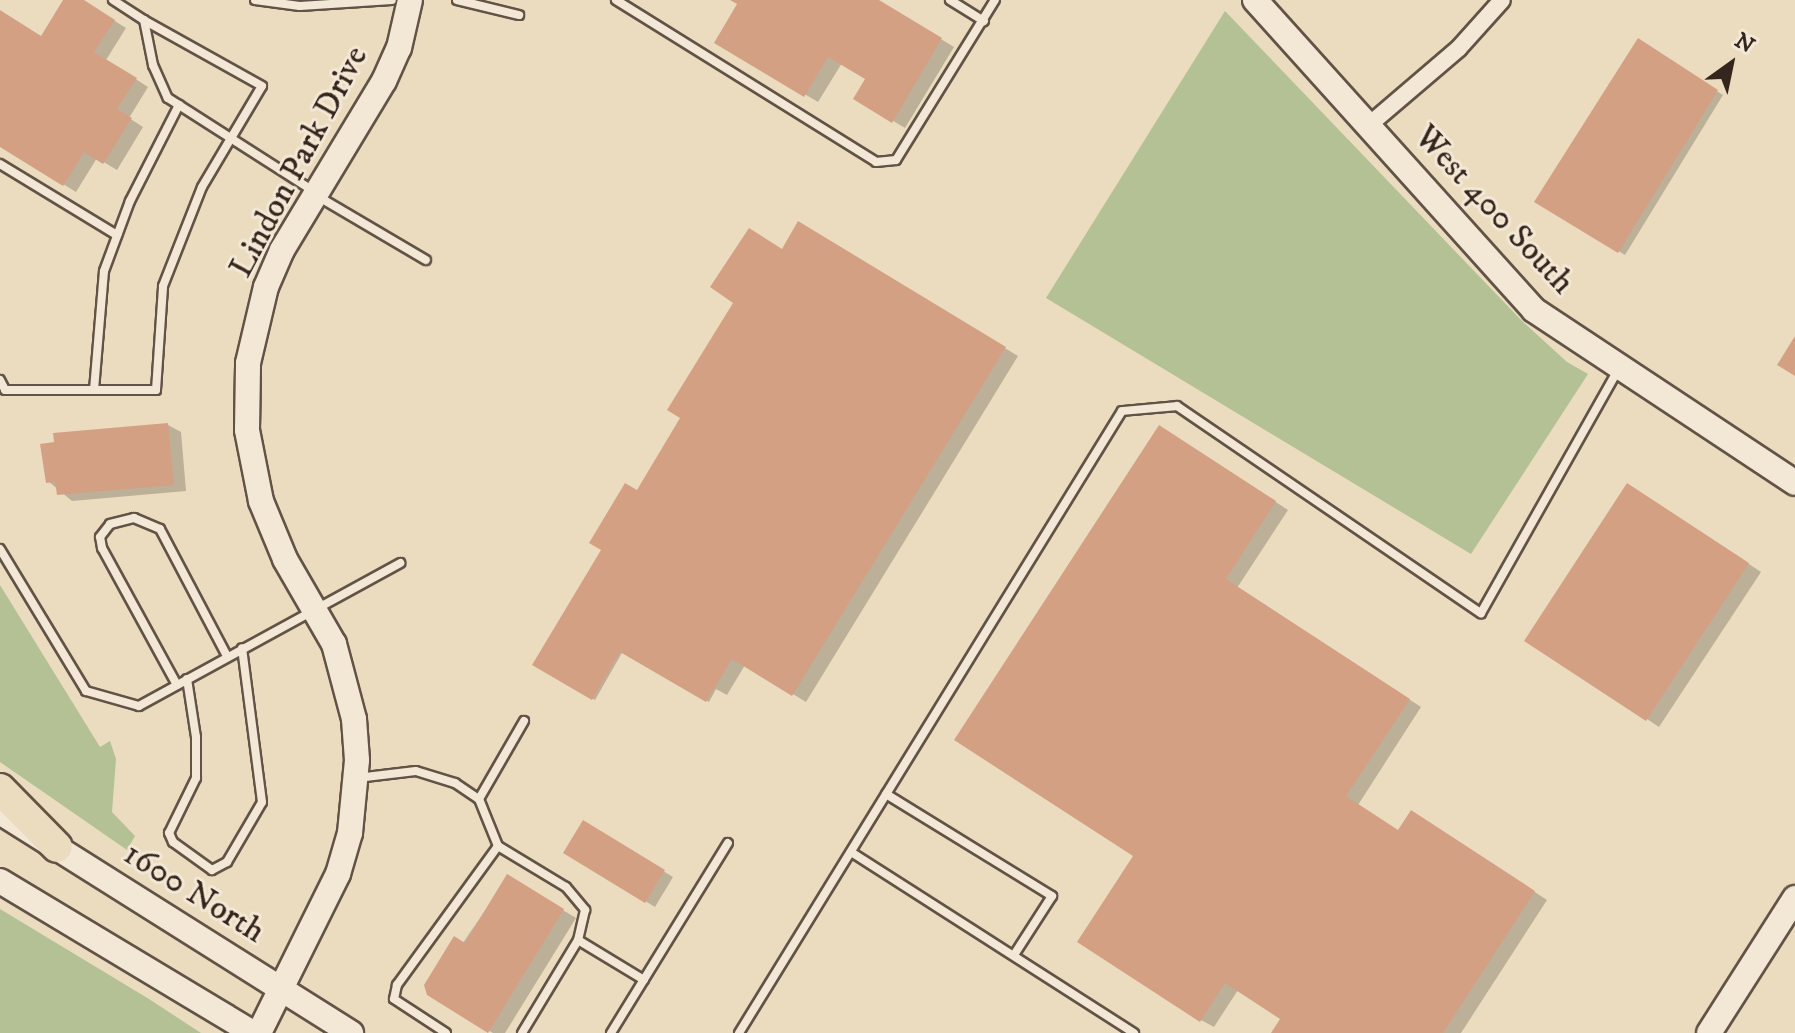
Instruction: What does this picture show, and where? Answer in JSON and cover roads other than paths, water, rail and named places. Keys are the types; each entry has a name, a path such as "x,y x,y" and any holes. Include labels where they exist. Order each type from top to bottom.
{"highway":[{"path":"0,789 57,847"}],"street":[{"name":"Lindon Park Drive","path":"256,1033 283,988 338,874 350,833 357,778 354,719 345,676 317,611 285,559 261,501 245,399 254,326 266,287 315,193 384,81 399,48 410,0"},
{"name":"West 400 South","path":"1255,0 1534,310 1795,483"},
{"path":"1369,125 1459,48 1502,0"},
{"name":"1600 North","path":"0,812 351,1033"},
{"path":"0,881 256,1033"},
{"path":"1709,1033 1795,898"}],"lane":[{"path":"0,380 5,390 156,390 163,286 202,187 262,86 113,0"},
{"path":"255,0 300,6 392,0"},
{"path":"457,0 519,15"},
{"path":"616,0 876,162 896,160 995,0"},
{"path":"950,0 984,21"},
{"path":"144,20 153,65 168,98 426,260"},
{"path":"94,390 104,271 117,235 179,105"},
{"path":"0,164 117,235"},
{"path":"739,1033 1122,411 1177,406 1481,613 1619,366"},
{"path":"177,685 102,548 100,537 110,524 134,518 160,529 227,656"},
{"path":"0,549 86,691 139,706 400,563"},
{"path":"187,679 196,737 196,778 169,833 173,842 212,870 227,862 262,802 242,648"},
{"path":"479,799 524,721"},
{"path":"357,778 416,771 455,783 479,799 498,846 566,887 585,910 578,940 522,1033"},
{"path":"886,794 1052,896 1014,955"},
{"path":"611,1033 728,843"},
{"path":"446,1033 394,999 397,985 498,846"},
{"path":"851,852 1134,1033"},
{"path":"578,940 644,980"}]}
